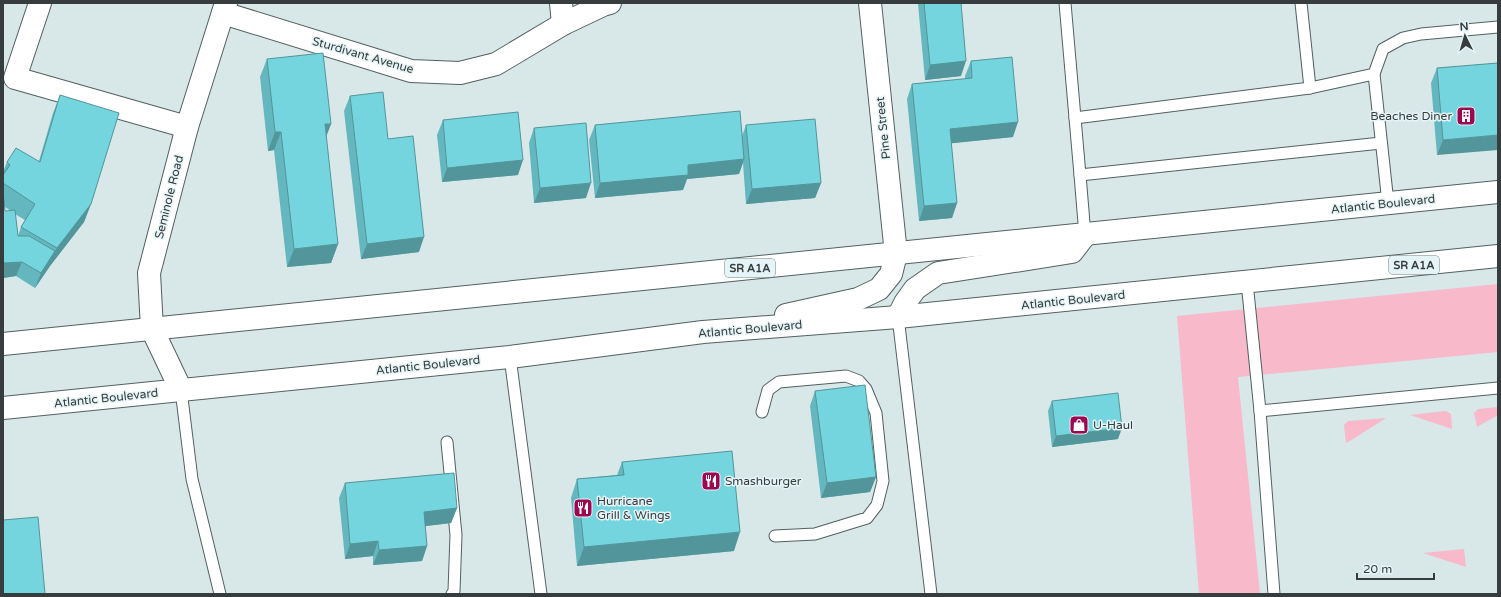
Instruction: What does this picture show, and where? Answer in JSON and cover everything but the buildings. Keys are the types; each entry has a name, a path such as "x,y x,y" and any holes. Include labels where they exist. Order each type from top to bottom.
{"main road":[{"path":"40,3 15,78 187,127"},
{"path":"561,3 563,24"},
{"name":"Sturdivant Avenue","path":"224,8 412,71 460,73 496,64 563,24 610,3"},
{"name":"Pine Street","path":"703,332 858,299 878,289 891,274 896,254 870,3"},
{"name":"Seminole Road","path":"180,390 152,329 150,273 187,127 224,8"},
{"name":"Atlantic Boulevard","path":"3,344 1498,192"},
{"path":"898,317 915,288 938,273 1072,252 1085,235"},
{"name":"Atlantic Boulevard","path":"3,408 510,357 703,332 898,317 1498,256"}],"lane":[{"path":"1065,3 1085,235"},
{"path":"1301,3 1310,88"},
{"path":"1388,203 1374,74 1383,49 1403,38 1421,34 1498,27"},
{"path":"1076,118 1310,88 1374,74"},
{"path":"1080,175 1381,143"},
{"path":"1247,282 1260,411 1274,594"},
{"path":"898,317 932,594"},
{"path":"510,357 541,594"},
{"path":"762,412 768,390 779,382 846,376 859,381 866,389 876,413 877,421 883,481 877,505 867,518 815,534 775,536"},
{"path":"1260,411 1498,388"},
{"path":"180,390 192,479 220,594"},
{"path":"447,442 456,535 454,591 452,594"}],"shaded area":[{"path":"1498,284 1498,352 1238,377 1260,594 1199,594 1177,316"},
{"path":"1498,407 1498,415 1477,427 1474,413 1478,409"},
{"path":"1446,411 1451,414 1452,429 1410,415"},
{"path":"1386,418 1346,443 1344,425 1348,421"},
{"path":"1464,549 1466,567 1423,553"}],"place":[{"name":"Beaches Diner","path":"1466,116"},
{"name":"U-Haul","path":"1079,425"},
{"name":"Smashburger","path":"711,481"},
{"name":"Hurricane Grill & Wings","path":"583,508"}]}
